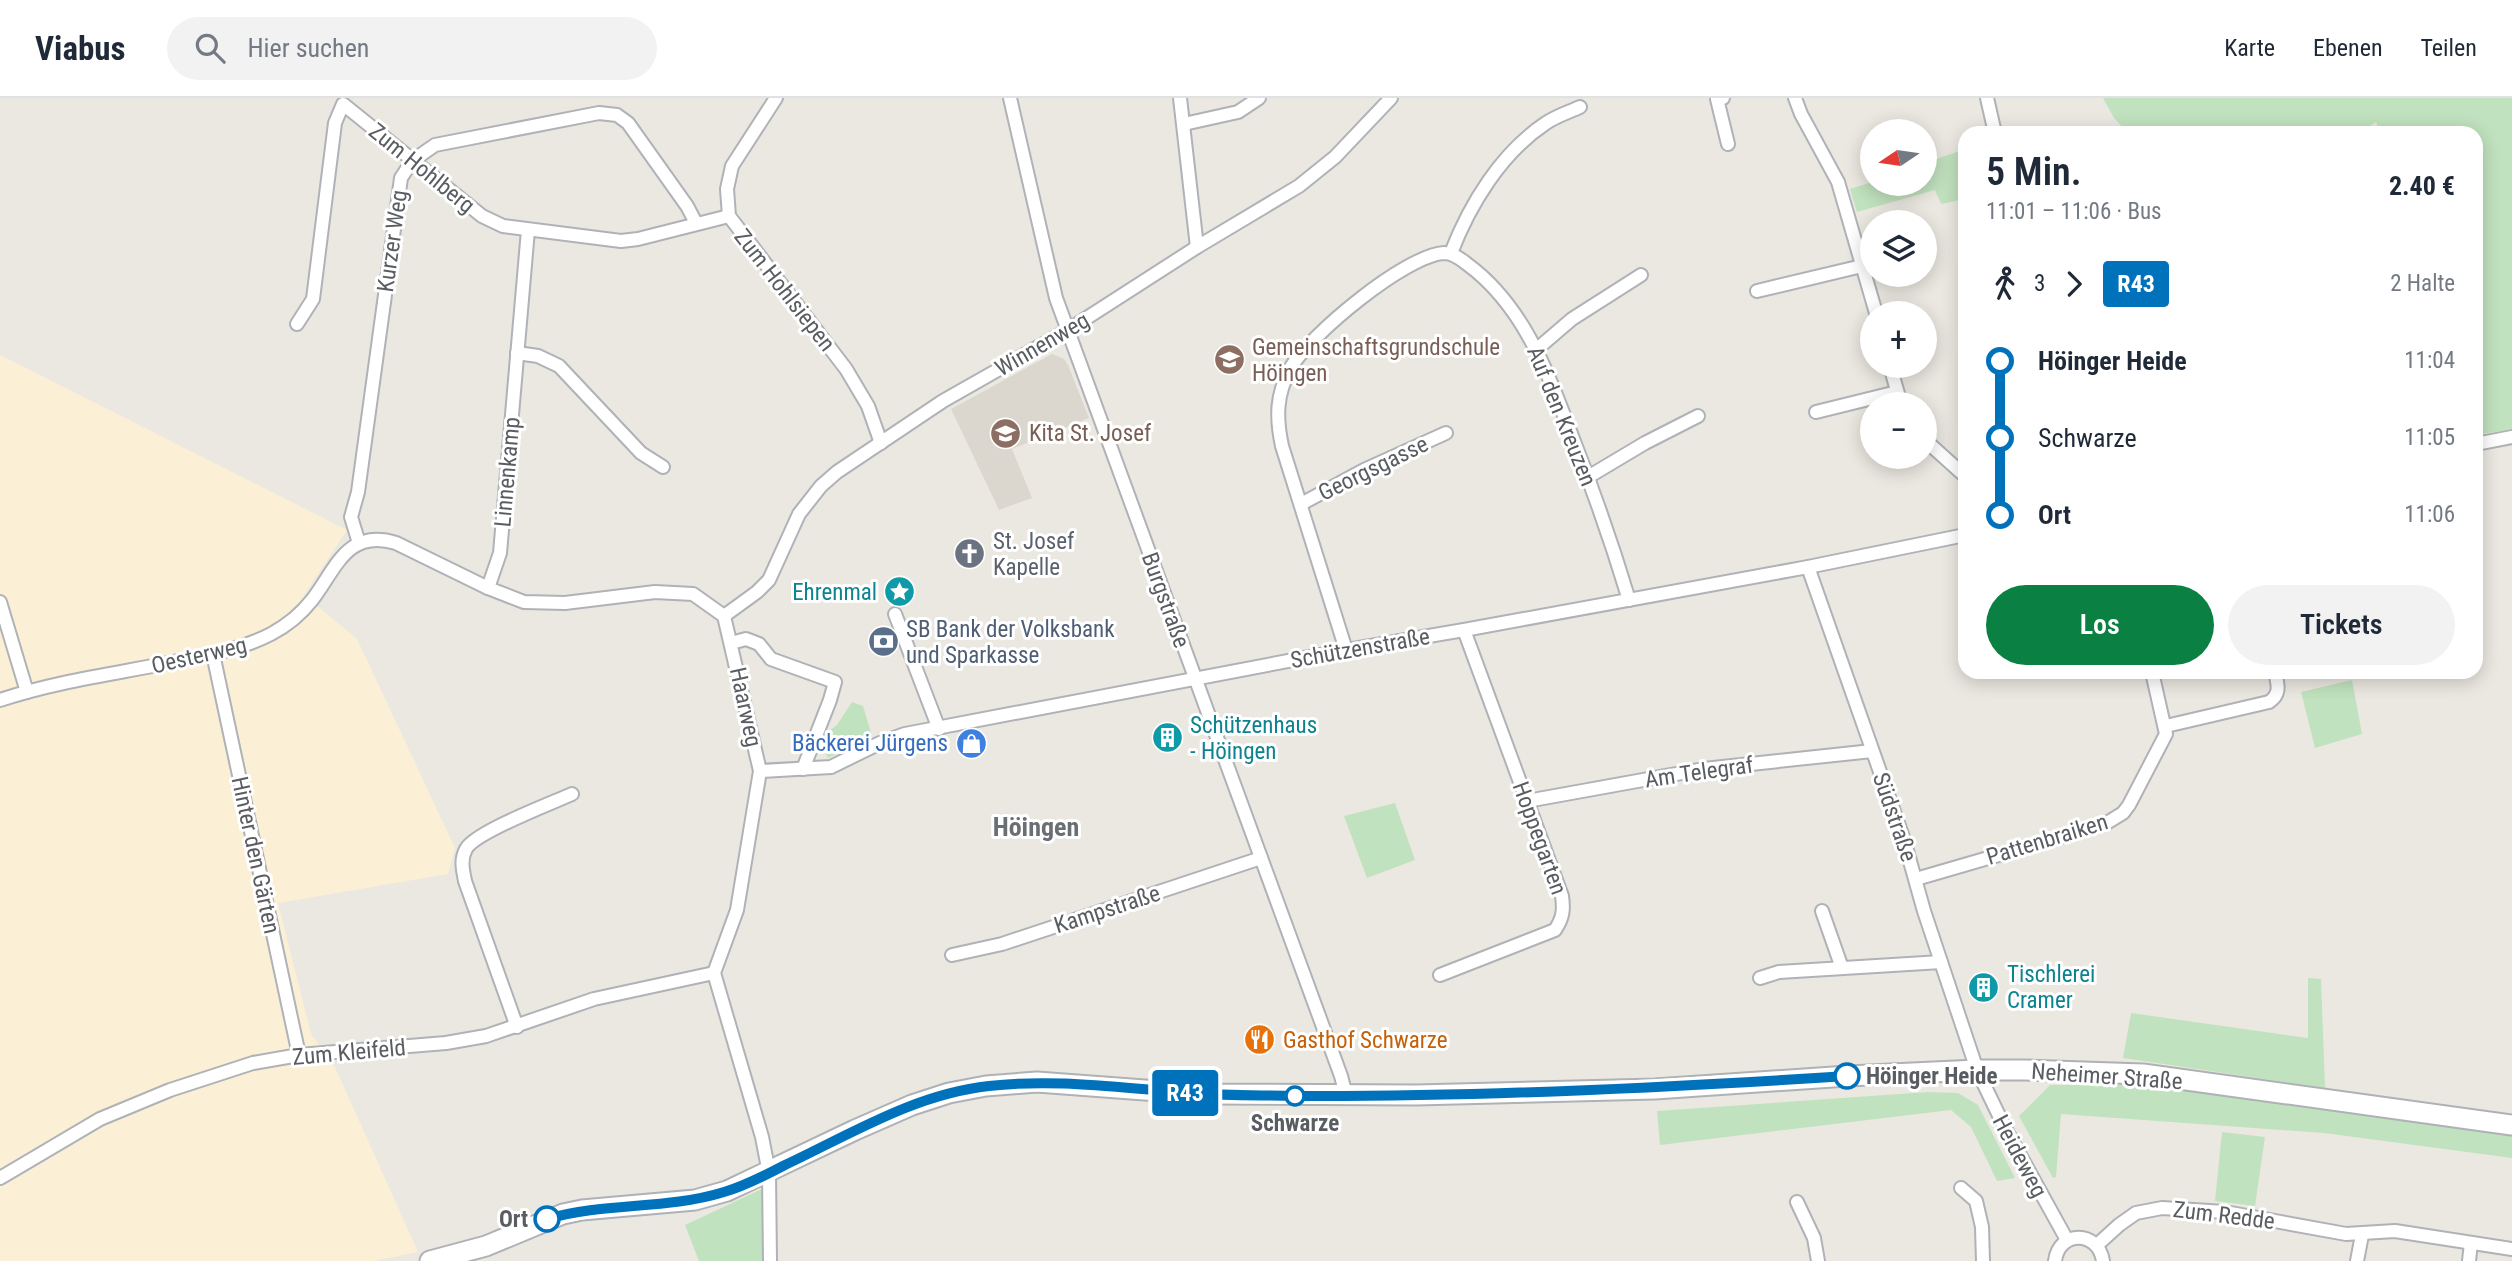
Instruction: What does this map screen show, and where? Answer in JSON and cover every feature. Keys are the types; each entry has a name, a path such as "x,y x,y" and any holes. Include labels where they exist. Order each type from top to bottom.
{"main road":[{"name":"Neheimer Straße","path":"430,1261 486,1246 563,1214 695,1200 727,1191 912,1105 948,1093 986,1086 1037,1082 1198,1094 1346,1096 1649,1089 1977,1070 2143,1074 2512,1125"}],"street":[{"name":"Zum Hohlsiepen","path":"776,98 733,166 727,189 729,216 846,369 868,406 881,443"},
{"name":"Burgstraße","path":"1010,98 1056,298 1341,1076 1346,1096"},
{"path":"1180,98 1197,247"},
{"path":"1184,124 1238,112 1259,98"},
{"name":"Winnenweg","path":"724,616 769,580 799,514 821,486 943,401 1068,330 1317,172 1391,98"},
{"path":"1723,98 1717,99 1728,144"},
{"path":"1796,98 1801,114 1838,182 1850,215 1860,258"},
{"path":"1987,98 1993,126"},
{"name":"Zum Hohlberg","path":"297,324 313,299 335,123 343,104 492,223 621,241 729,216"},
{"path":"1346,650 1282,446 1276,414 1280,390 1301,351 1318,333 1377,287 1425,258 1451,253 1459,232 1485,186 1517,145 1548,121 1580,107"},
{"name":"Kurzer Weg","path":"359,543 351,517 358,492 401,178 412,161 435,145 600,113 617,115 628,123 687,206 696,223"},
{"name":"Linnenkamp","path":"488,588 500,553 528,230"},
{"name":"Auf den Kreuzen","path":"1451,253 1488,281 1506,302 1537,349 1588,477 1629,600"},
{"path":"1757,291 1860,266"},
{"path":"1537,349 1572,319 1641,275"},
{"path":"517,353 538,356 559,366 640,453 663,467"},
{"path":"1816,412 1860,405"},
{"path":"1588,477 1698,416"},
{"name":"Georgsgasse","path":"1300,504 1364,470 1446,433"},
{"path":"2483,443 2512,437"},
{"path":"1937,451 1958,470"},
{"name":"Schützenstraße","path":"760,771 831,766 905,734 1346,650 1808,567 1958,536"},
{"path":"359,543 382,539 396,543 488,588 524,602 544,604 655,592 694,594 724,616"},
{"name":"Oesterweg","path":"0,701 27,692 213,654 258,641 295,618 311,601 346,551 359,543"},
{"name":"Südstraße","path":"1808,567 1916,879 1977,1070"},
{"path":"0,603 27,692"},
{"path":"895,614 939,729"},
{"name":"Haarweg","path":"714,973 737,910 760,771 724,616"},
{"name":"Hoppegarten","path":"1440,975 1544,936 1555,930 1562,919 1564,909 1562,896 1464,630"},
{"path":"731,643 746,639 759,644 771,659 835,682 831,699 803,769"},
{"name":"Hinter den Gärten","path":"213,654 299,1055"},
{"path":"2154,679 2166,726 2269,702 2279,690 2277,679"},
{"name":"Pattenbraiken","path":"1916,879 2114,820 2129,805 2166,734 2166,726"},
{"name":"Am Telegraf","path":"1527,801 1704,769 1872,751"},
{"path":"517,1027 465,881 463,858 466,848 481,836 572,794"},
{"name":"Kampstraße","path":"952,956 1002,944 1261,858"},
{"path":"1822,911 1842,968"},
{"path":"1760,978 1779,972 1941,962"},
{"path":"714,973 762,1138 769,1173 770,1261"},
{"name":"Zum Kleifeld","path":"0,1178 112,1114 170,1090 253,1063 299,1055 446,1043 517,1027 605,996 714,973"},
{"name":"Heideweg","path":"1977,1070 2005,1128 2067,1240"},
{"path":"1961,1188 1976,1201 1982,1227 1983,1261"},
{"path":"1797,1202 1814,1238 1818,1261"},
{"name":"Zum Redde","path":"2097,1245 2136,1213 2162,1208 2225,1212 2322,1231 2362,1235 2395,1231 2512,1249"},
{"path":"2357,1261 2362,1235"},
{"path":"2055,1261 2057,1251 2067,1240 2083,1238 2097,1245 2104,1261"},
{"path":"2469,1261 2471,1243"}],"shaded area":[{"name":"Kita St. Josef","path":"1052,354 1064,359 1068,365 1089,418 1012,449 1032,498 999,510 951,409"},
{"path":"0,355 347,530 304,595 357,639 455,848 448,874 278,903 311,1034 333,1063 418,1252 373,1261 0,1261"}],"green space":[{"path":"2103,98 2512,98 2512,429 2483,434 2483,126 2377,126 2376,122 2370,126 2121,126"},
{"path":"1958,151 1958,200 1941,204 1937,195 1937,159"},
{"path":"1860,186 1860,196 1914,196 1857,212 1850,189"},
{"path":"2352,680 2362,734 2315,748 2301,692"},
{"path":"852,702 863,706 872,736 828,758 821,745 826,733 837,725"},
{"path":"1395,803 1415,860 1367,878 1344,816"},
{"path":"2308,978 2321,979 2325,1088 2123,1058 2131,1013 2308,1038"},
{"path":"2050,1085 2153,1085 2512,1133 2512,1158 2324,1133 2061,1114 2056,1177 2053,1178 2019,1116"},
{"path":"1928,1092 1958,1093 1978,1105 2015,1178 1997,1181 1971,1127 1951,1110 1660,1145 1657,1111"},
{"path":"2222,1132 2265,1137 2255,1206 2215,1201"},
{"path":"762,1189 763,1261 699,1261 685,1225"}],"bus line":[{"name":"R43","path":"547,1219 582,1210 695,1200 727,1191 912,1105 948,1093 986,1086 1037,1082 1198,1094 1416,1096 1649,1089 1847,1076"}],"place":[{"name":"Gemeinschaftsgrundschule Höingen","path":"1229,360"},
{"name":"Kita St. Josef","path":"1006,433"},
{"name":"St. Josef Kapelle","path":"970,554"},
{"name":"Ehrenmal","path":"900,592"},
{"name":"SB Bank der Volksbank und Sparkasse","path":"883,642"},
{"name":"Schützenhaus - Höingen","path":"1167,738"},
{"name":"Bäckerei Jürgens","path":"971,743"},
{"name":"Tischlerei Cramer","path":"1984,987"},
{"name":"Gasthof Schwarze","path":"1260,1040"},
{"name":"Höinger Heide","path":"1847,1076"},
{"name":"Schwarze","path":"1295,1096"},
{"name":"Ort","path":"547,1219"}],"district":[{"name":"Höingen","path":"1036,827"}]}
